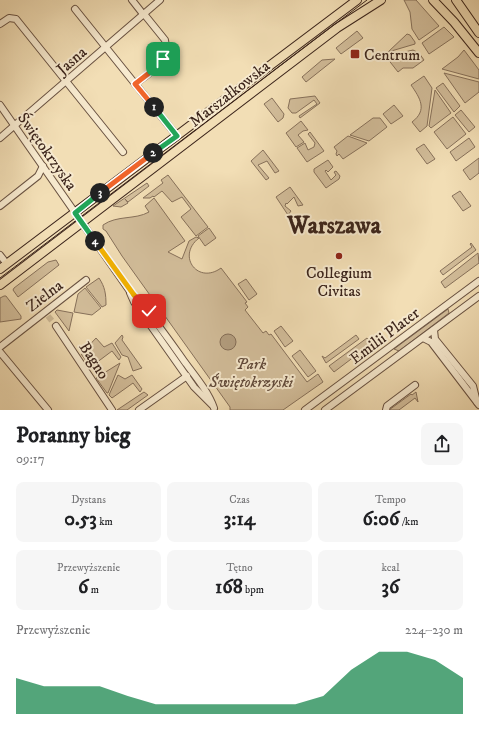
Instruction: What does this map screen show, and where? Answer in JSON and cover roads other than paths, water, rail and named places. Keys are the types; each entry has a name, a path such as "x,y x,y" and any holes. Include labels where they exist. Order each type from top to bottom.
{"main road":[{"name":"Marszałkowska","path":"0,270 357,0"},
{"name":"Marszałkowska","path":"0,285 337,28 381,0"},
{"path":"433,0 454,22 479,53"},
{"path":"456,0 479,33"},
{"path":"228,97 234,100 233,108"}],"street":[{"path":"132,0 165,39 166,44 162,62 135,84"},
{"name":"Jasna","path":"0,138 160,0"},
{"path":"75,10 177,136"},
{"path":"0,24 11,17 16,19 123,152"},
{"name":"Świętokrzyska","path":"0,105 129,290 153,318 210,397 215,409"},
{"path":"0,206 38,176 42,166"},
{"path":"0,255 7,264"},
{"name":"Zielna","path":"0,346 46,314 86,280"},
{"name":"Emilii Plater","path":"305,410 479,281"},
{"name":"Świętokrzyska","path":"129,290 134,302 186,376 215,409"},
{"name":"Emilii Plater","path":"328,409 479,296"},
{"name":"Bagno","path":"56,326 112,410"},
{"path":"434,330 435,339 473,386 478,405"},
{"path":"422,338 431,342 478,405"},
{"path":"0,352 48,410"},
{"path":"354,374 361,384"},
{"path":"139,410 186,376"},
{"path":"386,410 387,406 415,385"},
{"path":"319,400 328,409"}],"tunnel":[{"path":"48,316 56,326"}],"tram line":[{"path":"0,278 367,0"}],"place":[{"name":"Centrum","path":"355,54"},
{"name":"Collegium Civitas","path":"339,256"}],"district":[{"name":"Warszawa","path":"334,225"}],"park label":[{"name":"Park Świętokrzyski","path":"251,372"}]}
